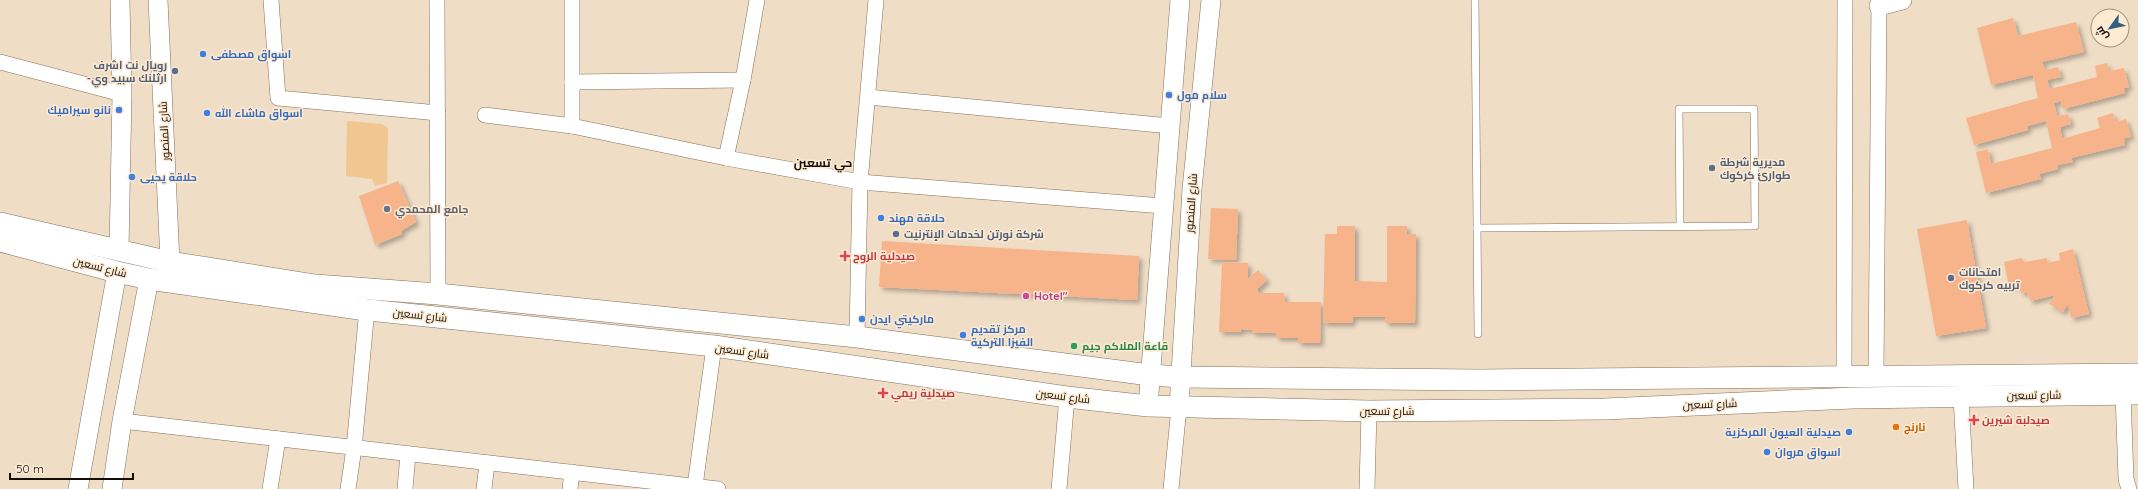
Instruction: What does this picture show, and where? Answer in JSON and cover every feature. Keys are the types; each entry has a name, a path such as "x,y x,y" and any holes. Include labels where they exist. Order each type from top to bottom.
{"main road":[{"name":"شارع تسعين","path":"0,223 170,262 315,285 438,294 857,337 1150,375 1180,377 1480,380 2138,374"},
{"name":"شارع تسعين","path":"0,241 116,272 149,279 367,309 714,346 1067,397 1148,406 1368,411 1605,408 1853,398 2130,393"}],"street":[{"path":"120,0 122,94 120,251"},
{"name":"شارع المنصور","path":"158,0 170,262"},
{"path":"272,0 278,98 438,112"},
{"path":"437,0 438,294"},
{"path":"572,0 572,126"},
{"path":"726,158 743,80 757,0"},
{"path":"857,337 860,182 876,0"},
{"path":"1148,406 1180,0"},
{"name":"شارع المنصور","path":"1179,407 1192,189 1211,0"},
{"path":"1844,376 1845,0"},
{"path":"1876,376 1879,3 1902,0"},
{"path":"0,62 122,94"},
{"path":"572,82 743,80"},
{"path":"868,97 1170,126"},
{"path":"485,114 572,126 726,158 860,182 1163,206"},
{"path":"78,489 116,272"},
{"path":"112,489 122,422 149,279"},
{"path":"348,489 354,448 367,309"},
{"path":"690,487 714,346"},
{"path":"2129,489 2126,479 2130,393"},
{"path":"1059,489 1067,397"},
{"path":"1961,397 1966,489"},
{"path":"1171,489 1179,407"},
{"path":"1367,489 1368,411"},
{"path":"122,422 718,489"},
{"path":"270,489 278,439"},
{"path":"405,489 408,454"},
{"path":"484,489 487,463"},
{"path":"570,489 572,472"}],"lane":[{"path":"1475,0 1478,334"},
{"path":"1477,228 1755,226 1754,109 1679,109 1680,226"}],"shaded area":[{"path":"347,121 382,124 388,128 387,183 375,186 372,179 346,176"}],"building":[{"path":"2013,18 2018,36 2076,22 2084,52 2042,62 2045,70 2058,67 2061,77 2047,80 2050,89 2097,77 2095,66 2107,63 2109,71 2124,68 2129,87 2124,88 2125,93 2063,109 2061,101 2054,103 2057,116 2068,114 2071,124 2060,127 2062,139 2100,128 2097,118 2113,113 2116,122 2126,119 2131,137 2124,138 2125,145 2071,158 2073,162 2057,165 2058,169 2039,174 2041,179 1986,193 1976,152 1988,149 1991,164 2052,148 2046,121 2027,126 2028,130 1974,145 1966,118 2038,98 2033,75 1991,85 1977,28"},
{"name":"جامع المحمدي","path":"398,181 416,222 401,231 402,234 375,245 359,196"},
{"path":"1211,208 1238,209 1236,260 1208,259"},
{"name":"امتحانات تربيه كركوك","path":"1967,220 1986,328 1936,336 1917,229"},
{"path":"1337,226 1355,226 1355,281 1387,282 1387,226 1407,226 1407,234 1416,234 1415,323 1385,323 1385,317 1353,317 1352,323 1323,323 1325,234 1337,234"},
{"path":"882,241 1139,256 1137,300 879,287"},
{"path":"2073,249 2089,314 2071,318 2068,304 2063,312 2049,304 2055,295 2030,301 2027,292 2021,293 2019,285 2009,287 2004,262 2021,258 2025,262 2047,258 2048,263 2060,260 2059,253"},
{"path":"1222,262 1248,263 1248,279 1258,270 1267,280 1257,289 1259,293 1284,293 1285,302 1321,302 1320,343 1298,343 1298,338 1276,338 1276,333 1252,333 1252,330 1241,329 1241,332 1219,332"}],"place":[{"name":"اسواق مصطفى","path":"203,54"},
{"name":"رويال نت اشرف -ارثلنك سبيد وي","path":"175,71"},
{"name":"سلام مول","path":"1169,95"},
{"name":"نانو سيراميك","path":"119,110"},
{"name":"اسواق ماشاء الله","path":"207,113"},
{"name":"مديرية شرطة طوارئ كركوك","path":"1712,168"},
{"name":"حلاقة يحيى","path":"132,177"},
{"name":"جامع المحمدي","path":"387,209"},
{"name":"حلاقة مهند","path":"881,218"},
{"name":"شركة نورتن لخدمات الإنترنيت","path":"896,234"},
{"name":"صيدلية الروح","path":"845,256"},
{"name":"امتحانات تربيه كركوك","path":"1951,278"},
{"name":"Hotel\"","path":"1026,296"},
{"name":"ماركيتي ايدن","path":"862,319"},
{"name":"مركز تقديم الفيزا التركية","path":"963,335"},
{"name":"قاعة الملاكم جيم","path":"1074,346"},
{"name":"صيدلية ريمي","path":"883,393"},
{"name":"صيدلبة شيرين","path":"1974,420"},
{"name":"نارنج","path":"1896,427"},
{"name":"صيدلية العيون المركزية","path":"1849,432"},
{"name":"اسواق مروان","path":"1767,452"}],"district":[{"name":"حي تسعين","path":"823,162"}]}
